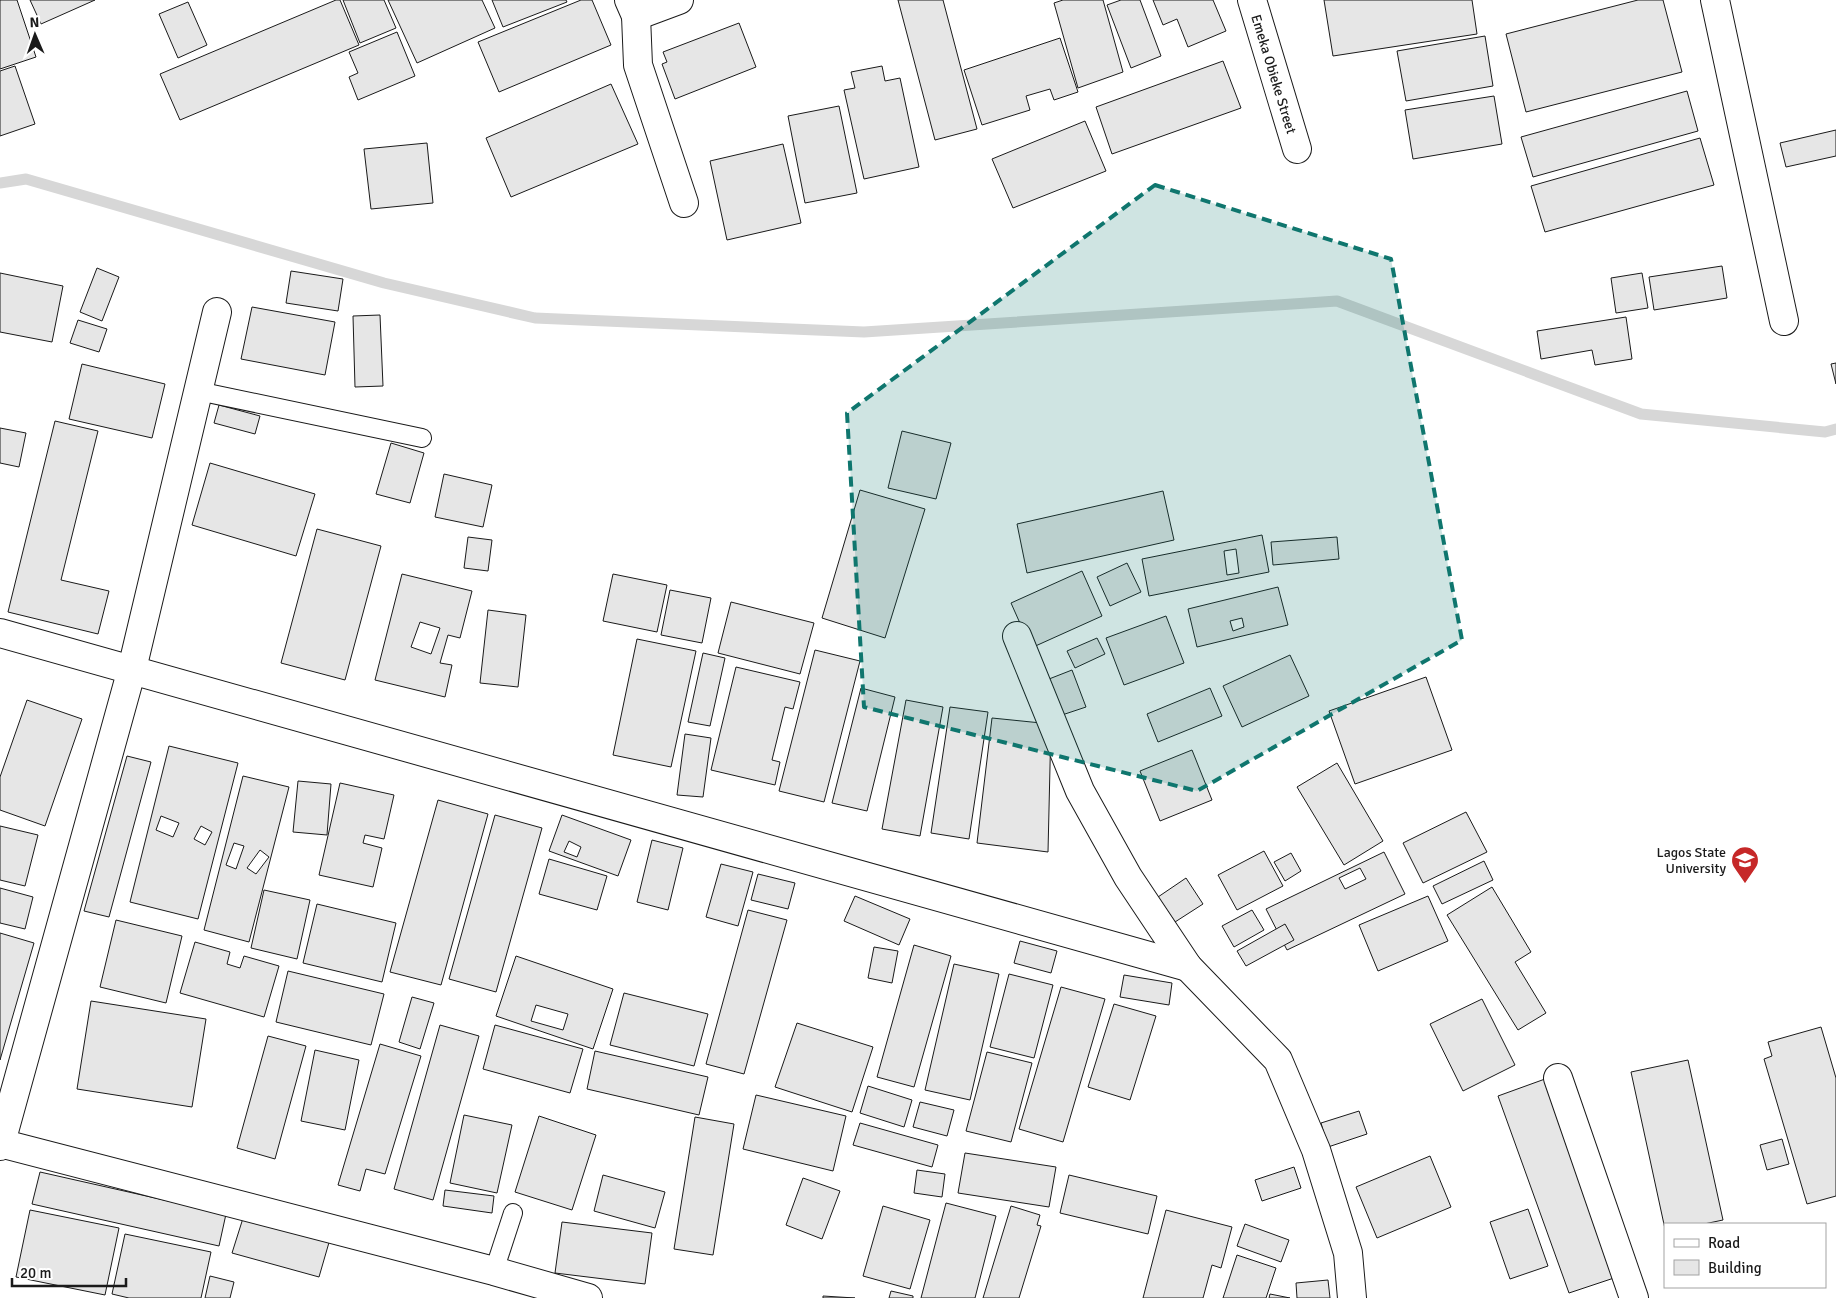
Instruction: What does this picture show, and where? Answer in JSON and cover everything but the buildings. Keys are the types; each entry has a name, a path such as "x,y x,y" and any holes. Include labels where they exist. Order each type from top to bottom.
{"street":[{"path":"679,0 632,8 638,65 684,202"},
{"name":"Emeka Obieke Street","path":"1252,0 1297,149"},
{"path":"1715,0 1784,321"},
{"path":"217,312 132,669 0,1144 494,1271 588,1298"},
{"path":"0,633 1188,967"},
{"path":"1017,636 1080,791 1128,877 1188,967 1278,1060 1316,1150 1348,1253 1352,1298"},
{"path":"1558,1078 1634,1298"}],"lane":[{"path":"198,391 422,438"},
{"path":"494,1271 513,1213"}],"highlighted area":[{"path":"1155,185 1391,259 1462,640 1197,791 864,707 847,413"}],"waterway":[{"path":"0,183 26,179 384,283 535,318 864,332 1337,301 1641,414 1825,432 1836,429"}],"place":[{"name":"Lagos State University","path":"1745,884"}]}
